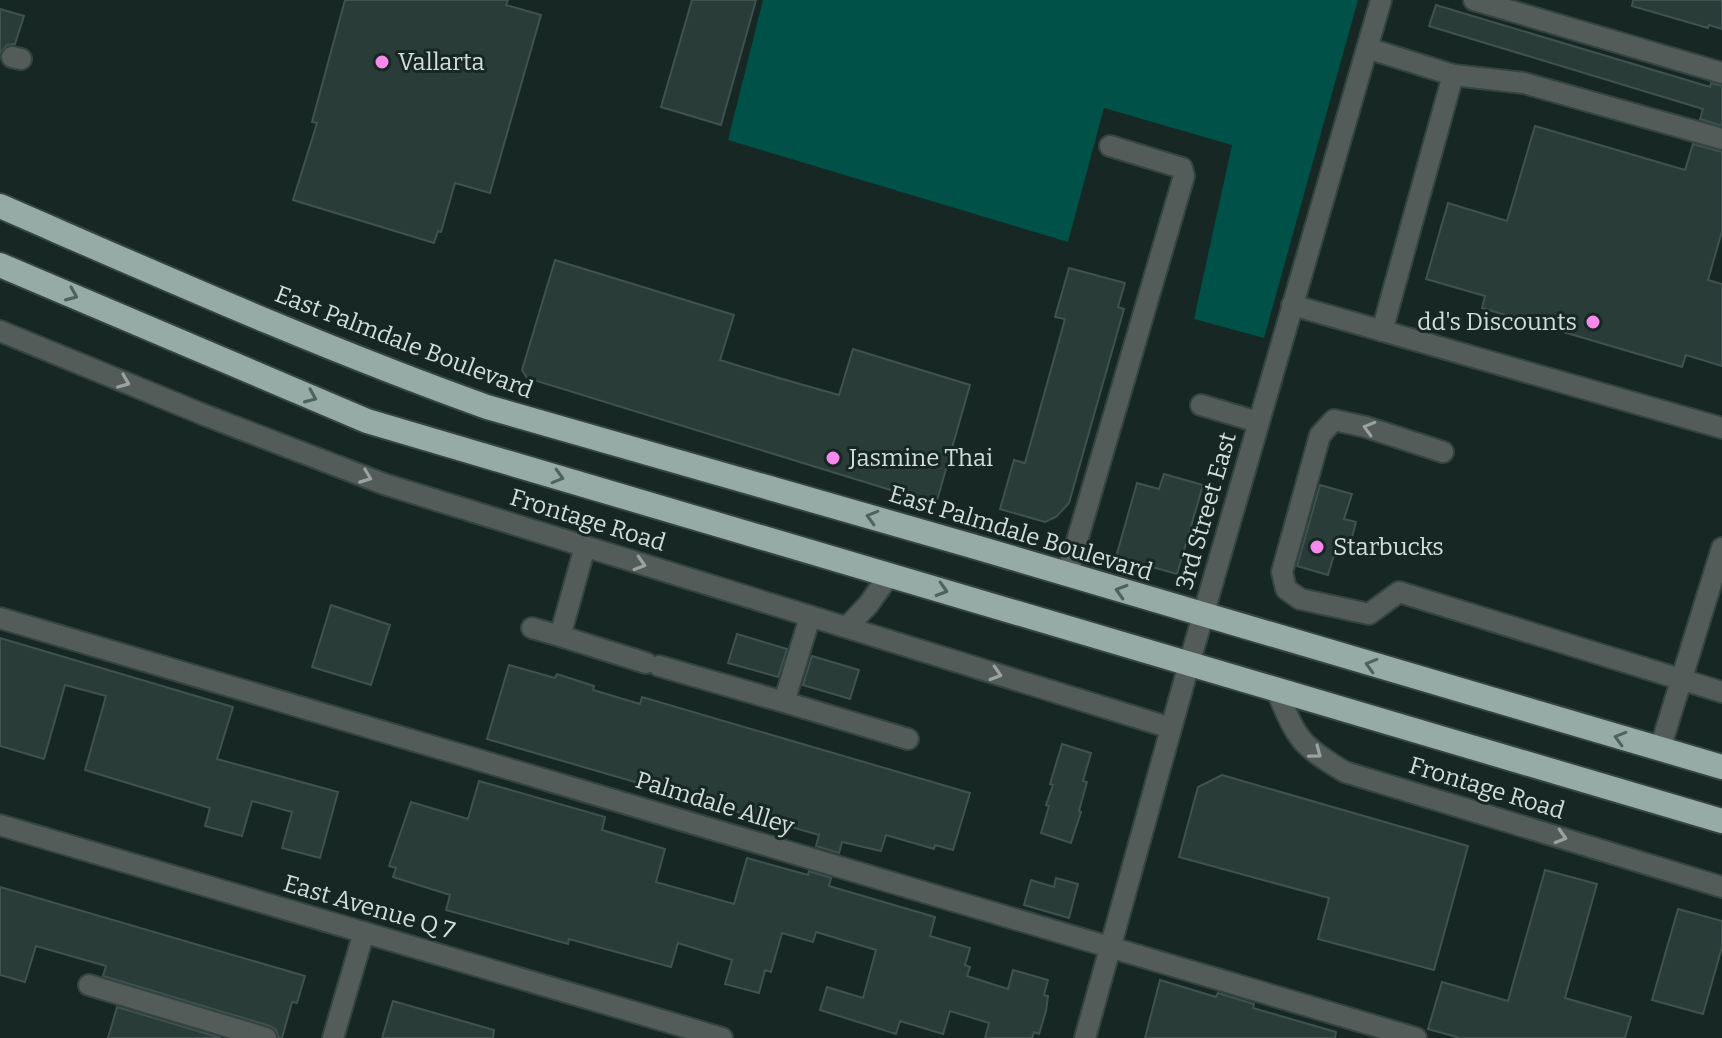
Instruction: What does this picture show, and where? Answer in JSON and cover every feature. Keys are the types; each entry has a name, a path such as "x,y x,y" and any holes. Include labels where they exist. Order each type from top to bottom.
{"highway":[{"name":"East Palmdale Boulevard","path":"0,206 242,311 487,407 1722,767"},
{"path":"0,265 367,421 1722,821"}],"street":[{"name":"3rd Street East","path":"1085,1038 1258,422 1381,0"},
{"path":"1474,0 1722,73"},
{"path":"1367,48 1453,75 1524,83 1722,139"},
{"path":"1382,331 1453,75"},
{"path":"1067,575 1184,176 1182,168 1110,146"},
{"path":"1292,305 1722,428"},
{"name":"Frontage Road","path":"0,331 384,484 1171,728"},
{"path":"1201,405 1258,422"},
{"path":"1443,452 1334,420 1320,435 1282,572 1286,589 1300,599 1369,614 1399,592 1722,692"},
{"path":"560,636 585,547"},
{"path":"1660,749 1722,548"},
{"path":"847,627 868,605 890,574"},
{"path":"784,702 810,617"},
{"name":"Palmdale Alley","path":"0,618 1416,1038"},
{"path":"532,628 908,739"},
{"name":"Frontage Road","path":"1276,689 1296,735 1315,754 1345,772 1722,887"},
{"name":"East Avenue Q 7","path":"0,825 722,1038"},
{"path":"333,1038 364,932"},
{"path":"89,985 266,1038"}],"green space":[{"path":"763,0 1358,0 1264,338 1194,319 1232,145 1104,108 1068,242 728,140"}],"building":[{"path":"345,0 508,0 506,5 541,15 490,193 455,183 441,232 438,231 434,243 293,200 317,123 312,122"},
{"path":"692,0 756,0 721,125 661,107"},
{"path":"1633,0 1722,0 1722,29 1709,25 1708,28 1632,6"},
{"path":"1436,5 1710,87 1711,83 1722,86 1722,126 1700,119 1703,109 1429,26"},
{"path":"0,9 24,16 15,44 7,45 0,53"},
{"path":"1535,126 1685,170 1693,144 1722,152 1722,231 1708,280 1722,284 1722,366 1686,355 1682,367 1482,308 1485,296 1426,279 1448,203 1507,221"},
{"path":"555,260 734,315 720,360 779,378 839,395 853,349 970,385 936,504 527,378 522,370"},
{"path":"1069,268 1125,283 1118,307 1124,309 1069,503 1056,517 1045,522 1000,509 1014,460 1025,463 1065,319 1055,317"},
{"path":"1164,474 1203,485 1177,574 1116,557 1137,483 1159,489"},
{"name":"Starbucks","path":"1320,485 1352,494 1344,519 1356,522 1351,541 1339,538 1328,575 1297,566"},
{"path":"331,605 390,625 371,685 312,667"},
{"path":"737,634 787,649 778,677 728,663"},
{"path":"0,638 233,707 217,759 338,792 320,858 282,848 292,812 252,801 242,836 205,826 210,808 85,770 106,696 65,685 44,759 0,746"},
{"path":"812,656 859,670 850,699 803,685"},
{"path":"509,665 555,678 557,674 594,686 593,690 640,704 642,697 970,793 953,850 935,845 934,849 886,835 881,851 842,842 839,853 816,846 819,835 774,822 772,829 749,823 752,816 487,739"},
{"path":"1062,744 1091,753 1083,781 1087,782 1081,812 1071,843 1041,833 1053,785 1050,784"},
{"path":"1222,775 1468,846 1434,970 1318,939 1329,898 1179,857 1198,787"},
{"path":"479,781 605,817 602,830 665,849 656,882 734,904 747,858 808,875 809,871 831,878 829,886 935,917 930,936 970,948 965,965 970,967 967,976 1008,989 1013,970 1048,980 1044,995 1048,996 1046,1011 1039,1034 1034,1032 1032,1038 985,1038 989,1023 950,1011 943,1034 900,1021 896,1034 820,1010 827,987 863,998 876,950 816,932 813,942 782,933 771,972 765,970 759,993 725,984 732,960 678,943 671,967 569,939 568,944 446,910 450,895 393,877 396,868 389,866 411,802 468,819"},
{"path":"1545,870 1597,884 1565,998 1631,1017 1625,1038 1460,1038 1428,1029 1442,982 1508,1001"},
{"path":"1056,878 1078,884 1069,918 1024,905 1031,880 1054,887"},
{"path":"0,887 305,976 297,1003 292,1002 282,1038 270,1026 103,976 106,966 36,946 25,982 0,975"},
{"path":"1678,909 1722,921 1722,947 1703,1014 1652,1000"},
{"path":"1160,980 1216,997 1218,993 1254,1004 1253,1008 1336,1032 1335,1038 1145,1038"},
{"path":"393,1001 494,1030 493,1038 382,1038"},
{"path":"117,1007 221,1038 108,1038"}],"place":[{"name":"Vallarta","path":"382,62"},
{"name":"dd's Discounts","path":"1593,322"},
{"name":"Jasmine Thai","path":"833,458"},
{"name":"Starbucks","path":"1317,547"}]}
